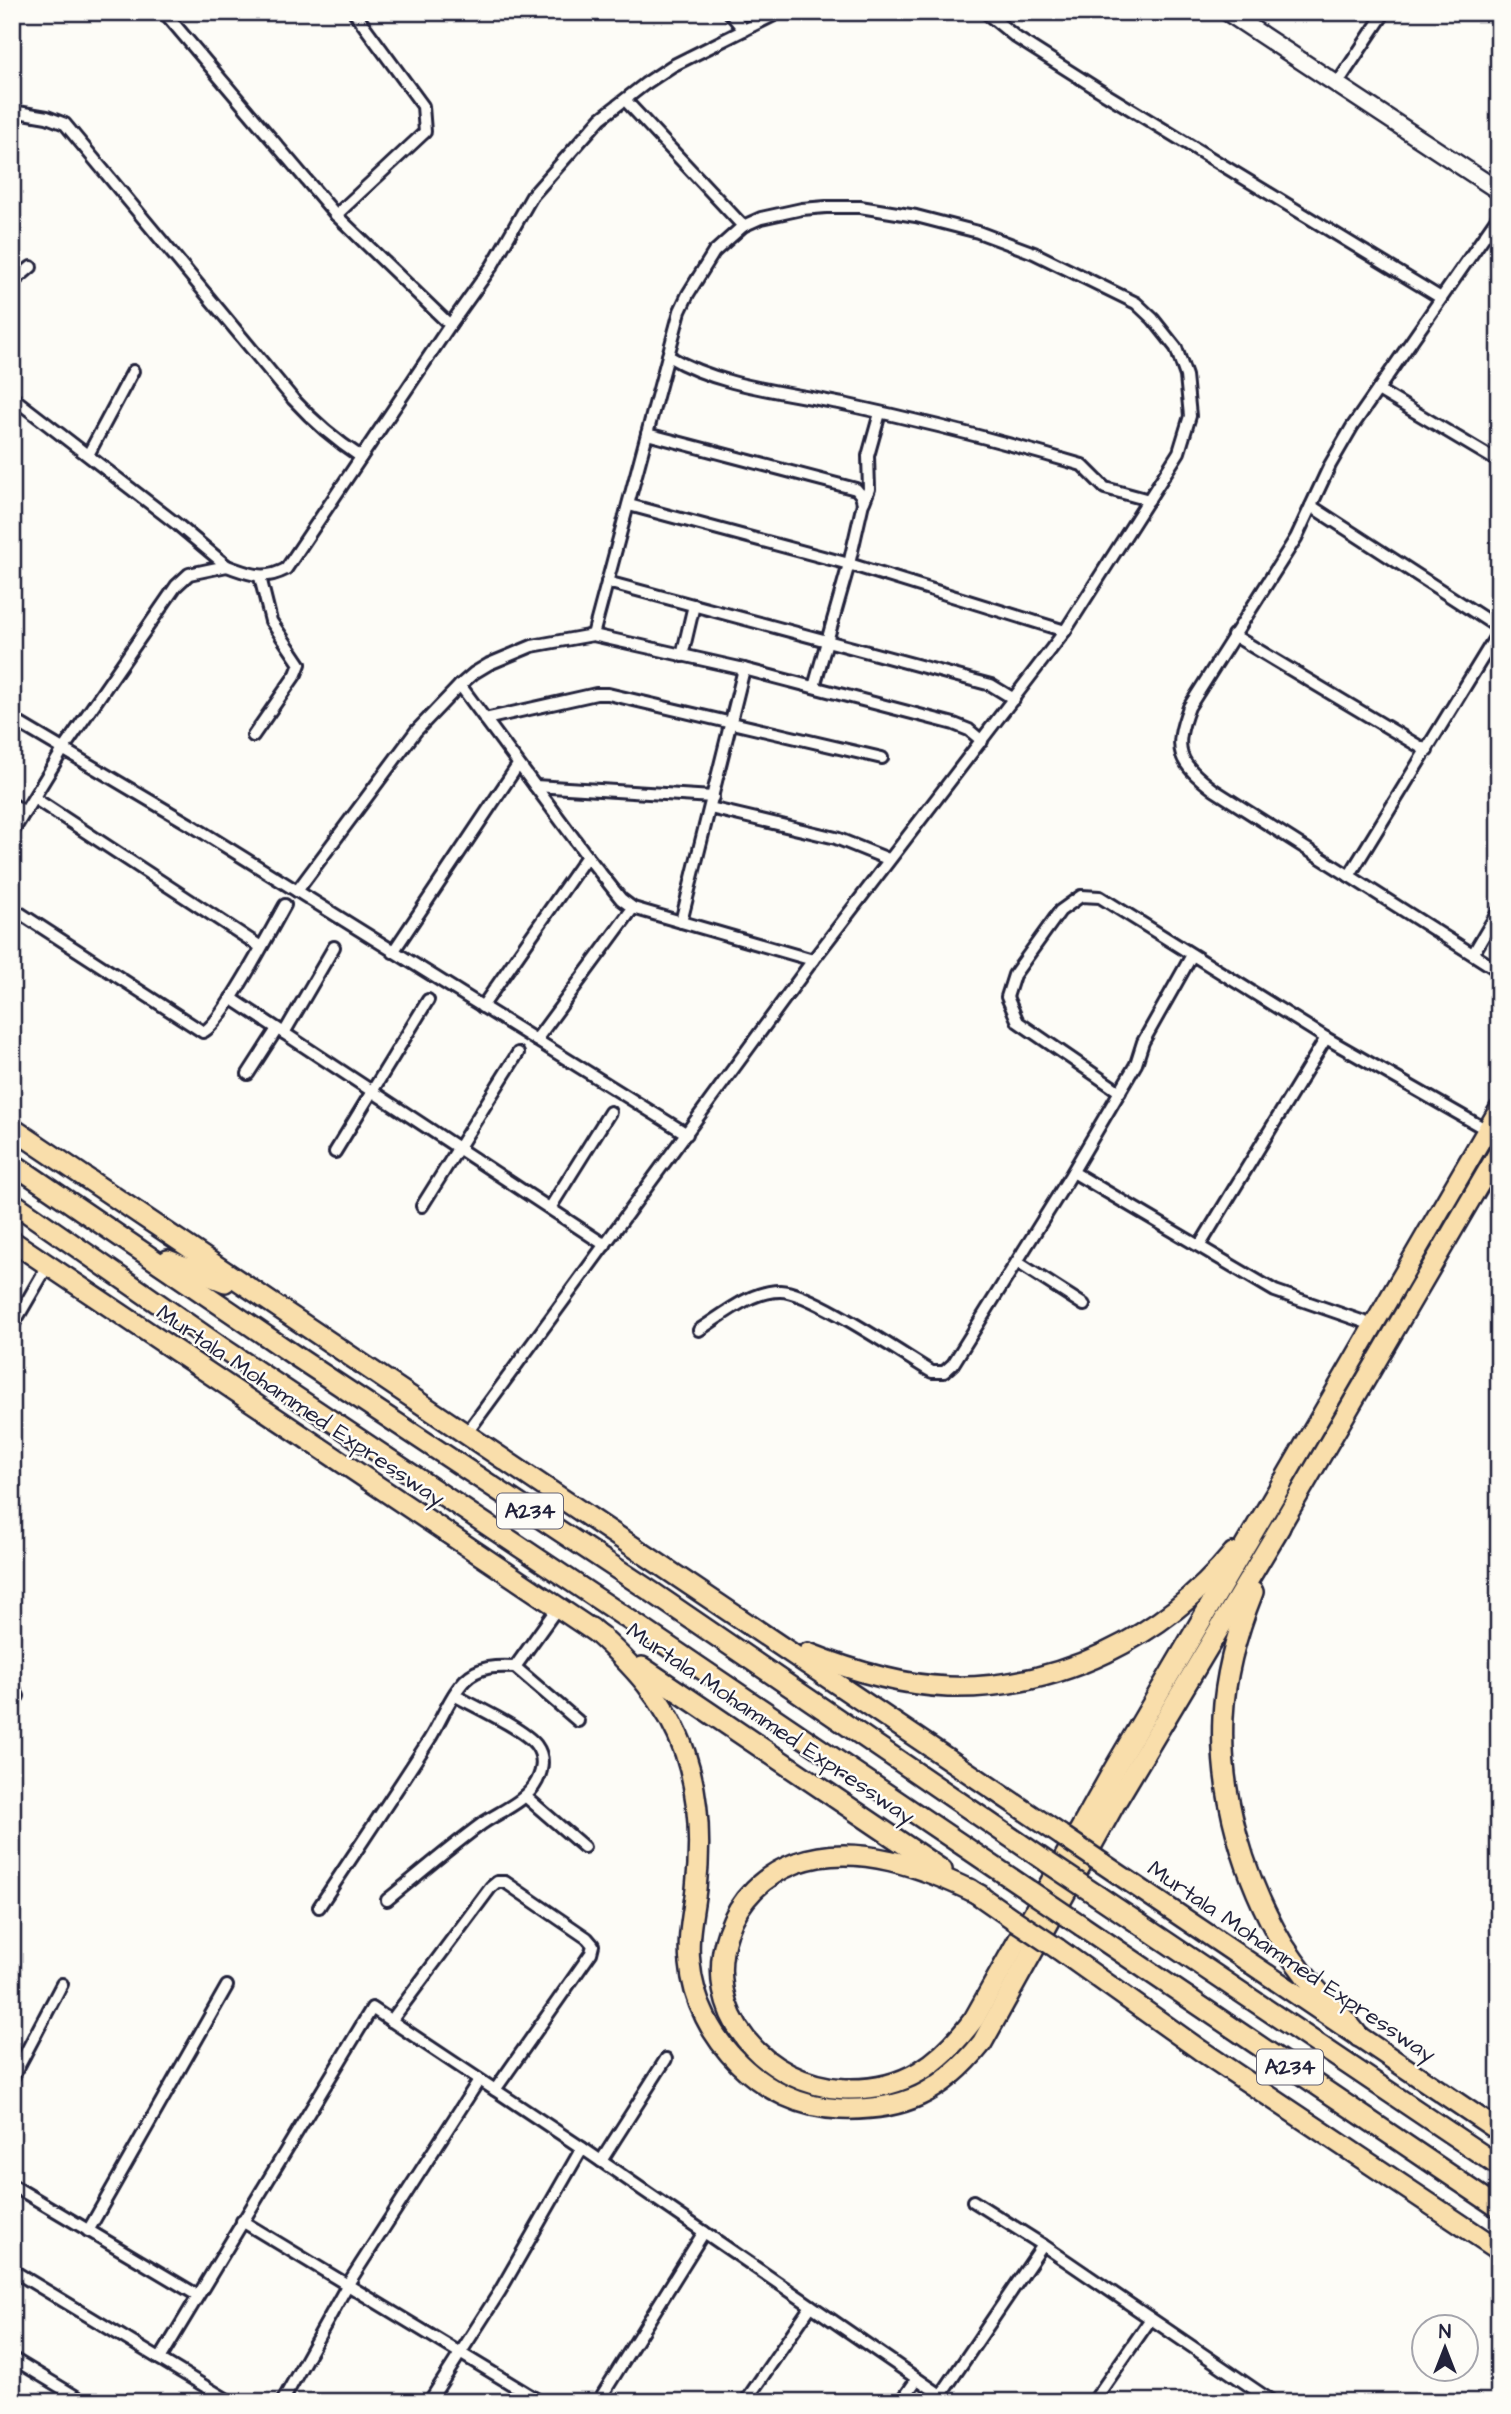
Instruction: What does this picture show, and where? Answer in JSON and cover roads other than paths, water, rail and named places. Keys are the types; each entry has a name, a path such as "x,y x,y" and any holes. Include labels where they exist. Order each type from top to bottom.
{"highway":[{"name":"Murtala Mohammed Expressway","path":"12,1128 1499,2132"},
{"name":"Murtala Mohammed Expressway","path":"12,1163 652,1592 1499,2166"},
{"name":"Murtala Mohammed Expressway","path":"12,1202 220,1347 634,1623 1499,2208"},
{"path":"12,1213 46,1224"},
{"name":"Murtala Mohammed Expressway","path":"12,1241 591,1628 645,1669 980,1895 1200,2050 1499,2250"},
{"path":"139,1249 256,1293"},
{"path":"220,1347 289,1427"},
{"path":"756,1628 842,1667 913,1684 949,1687 980,1685 1019,1681 1053,1673 1109,1653 1171,1612 1227,1560 1251,1531 1282,1483"},
{"path":"980,1895 922,1870 861,1857 816,1858 798,1862 779,1871 764,1880 741,1904 725,1941 721,1963 722,1982 732,2019 743,2036 770,2063 786,2073 821,2085 860,2089 881,2086 919,2072 947,2052 974,2019 1114,1769 1282,1483"},
{"path":"591,1628 645,1679 674,1727 685,1753 694,1788 700,1835 689,1942 690,1965 702,2010 715,2032 744,2070 762,2084 784,2095 808,2104 834,2109 888,2107 942,2084 963,2067 982,2043 1116,1800 1280,1527"},
{"path":"1280,1527 1234,1644 1223,1717 1229,1799 1251,1878 1266,1914 1305,1977 1352,2025 1359,2037"}],"main road":[{"path":"1282,1483 1499,1109"},
{"path":"1280,1527 1499,1151"}],"street":[{"path":"164,12 336,215 450,325"},
{"path":"336,215 425,132 422,106 354,12"},
{"path":"729,12 744,30"},
{"path":"12,397 227,566 260,577 275,575 286,569 492,266 532,196 601,118 672,66 780,12"},
{"path":"985,12 1017,38 1099,90 1441,299"},
{"path":"1227,12 1499,191"},
{"path":"1337,84 1385,12"},
{"path":"626,101 743,226"},
{"path":"12,111 47,117 65,124 313,422 361,457"},
{"path":"466,1434 888,859 1065,631 1179,452 1190,416 1186,376 1176,348 1136,303 1034,253 978,232 916,216 860,207 802,209 761,218 743,226 714,252 680,311 593,635"},
{"path":"1499,215 1341,446 1296,538 1189,707 1182,725 1180,746 1182,760 1192,773 1214,790 1499,971"},
{"path":"12,283 31,267"},
{"path":"668,356 687,368 712,378 880,413 1082,465 1105,488 1149,500"},
{"path":"88,455 133,371"},
{"path":"1378,390 1499,462"},
{"path":"814,687 869,489 868,456 880,413"},
{"path":"647,434 856,489 863,503"},
{"path":"629,505 849,564 1065,631"},
{"path":"1311,506 1499,630 1349,876"},
{"path":"12,833 64,748 176,586 190,574 227,566"},
{"path":"253,736 296,674 300,664 271,621 260,577"},
{"path":"607,582 991,685 1014,699"},
{"path":"682,656 694,605"},
{"path":"297,891 416,731 460,685 474,673 532,646 593,635 744,669 954,724 969,730 982,741"},
{"path":"1233,635 1427,751"},
{"path":"681,922 744,669"},
{"path":"460,685 587,856 621,898 633,908 813,960"},
{"path":"485,719 596,694 608,694 882,758"},
{"path":"12,719 297,891 687,1134"},
{"path":"393,952 518,765"},
{"path":"535,786 712,802 836,838 888,859"},
{"path":"34,797 261,947"},
{"path":"12,804 25,812"},
{"path":"482,1007 587,856"},
{"path":"1120,1092 1018,1022 1007,997 1014,975 1060,911 1081,896 1100,897 1326,1038 1487,1130"},
{"path":"12,908 198,1030 207,1030 231,998 285,905"},
{"path":"536,1040 633,908"},
{"path":"1473,954 1499,910"},
{"path":"248,1074 281,1030 334,947"},
{"path":"699,1330 746,1300 778,1291 791,1292 836,1314 932,1372 944,1372 953,1364 1073,1172 1136,1064 1143,1042 1192,955"},
{"path":"231,998 606,1245"},
{"path":"335,1152 428,1000"},
{"path":"1200,1245 1326,1038"},
{"path":"422,1206 517,1053"},
{"path":"550,1208 610,1112"},
{"path":"1073,1172 1275,1291 1373,1325"},
{"path":"1017,1262 1084,1305"},
{"path":"12,1327 48,1265"},
{"path":"515,1667 558,1607"},
{"path":"319,1907 432,1736 454,1695 466,1680 479,1670 495,1665 515,1667 578,1721"},
{"path":"12,1686 18,1696 12,1708"},
{"path":"387,1900 484,1823 525,1796 537,1781 542,1765 541,1754 535,1744 524,1734 454,1695"},
{"path":"525,1796 584,1847"},
{"path":"391,2021 491,1887 497,1882 505,1882 587,1938 593,1945 591,1953 495,2091"},
{"path":"12,2079 62,1984"},
{"path":"88,2231 227,1986"},
{"path":"160,2359 372,2008 582,2148 951,2402"},
{"path":"601,2161 666,2059"},
{"path":"282,2402 348,2284 479,2080"},
{"path":"429,2402 500,2291 582,2148"},
{"path":"12,2185 197,2295"},
{"path":"973,2201 1043,2245 1267,2400"},
{"path":"242,2221 541,2402"},
{"path":"598,2402 704,2232"},
{"path":"941,2395 1043,2245"},
{"path":"12,2270 231,2402"},
{"path":"746,2402 811,2306"},
{"path":"1093,2402 1150,2320"},
{"path":"12,2358 85,2402"},
{"path":"901,2402 917,2379"}]}
